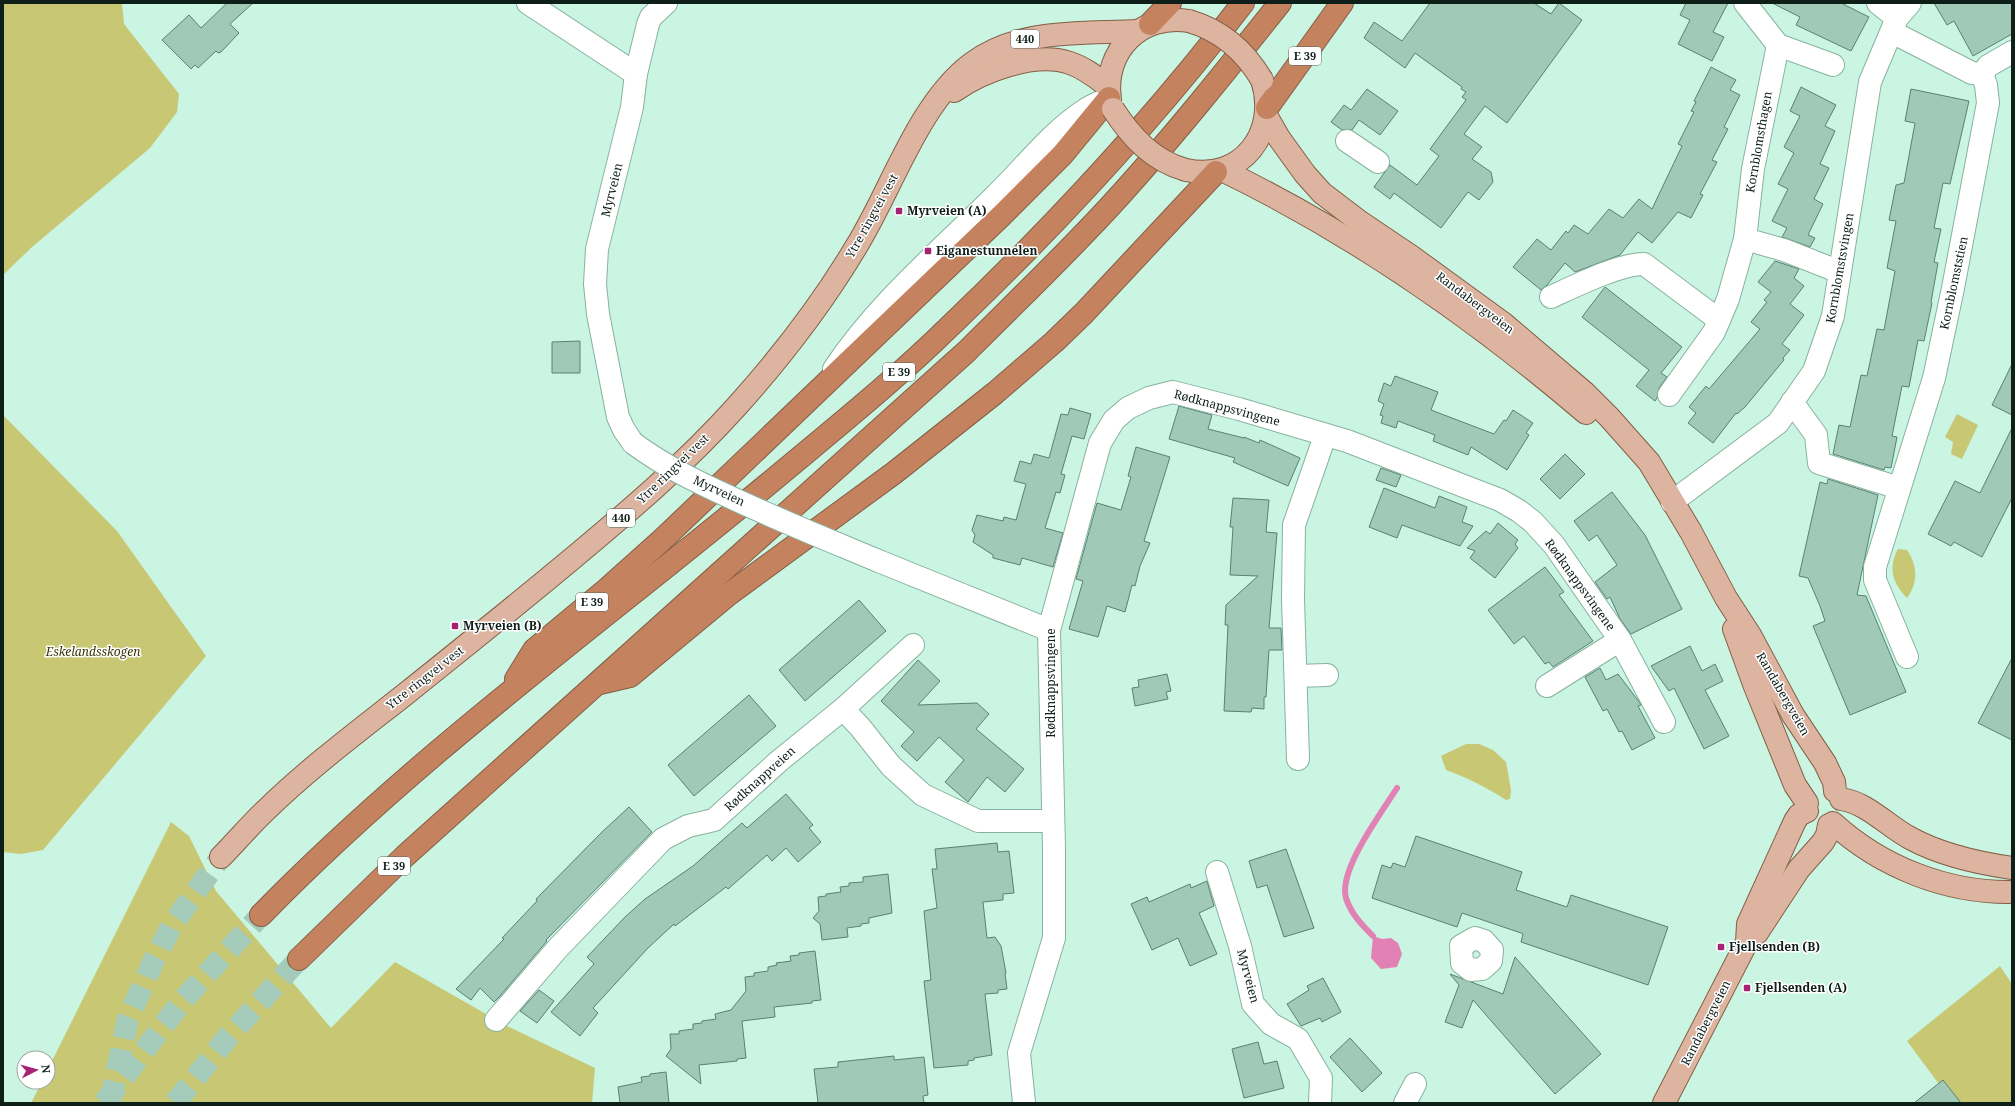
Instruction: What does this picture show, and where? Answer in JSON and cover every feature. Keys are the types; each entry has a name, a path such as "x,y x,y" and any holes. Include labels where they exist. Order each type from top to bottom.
{"highway":[{"path":"1144,28 1170,3"},
{"name":"E 39","path":"261,914 312,862 373,806 508,692 783,471 946,330 1031,246 1102,169 1170,93 1243,3"},
{"name":"E 39","path":"300,959 404,856 599,683 966,352 1054,265 1122,193 1191,114 1280,3"},
{"name":"E 39","path":"1267,113 1342,3"},
{"name":"E 39","path":"508,692 534,650 606,590 663,539 1001,216 1063,154 1111,98"},
{"name":"E 39","path":"599,683 630,676 729,594 894,473 989,398 1054,342 1084,313 1219,171"}],"main road":[{"name":"440","path":"1111,98 1126,128 1146,149 1168,164 1186,170 1219,171 1240,160 1254,146 1262,131 1267,113 1265,90 1262,80 1250,61 1232,44 1209,28 1189,21 1172,20 1144,28"},
{"path":"1111,98 1112,68 1118,52 1124,44 1144,28"},
{"name":"Ytre ringvei vest","path":"221,857 264,812 324,758 498,620 621,518 663,481 709,435 784,350 834,282 857,246 920,127 956,76 974,62 1008,45 1047,35 1144,28"},
{"name":"Ytre ringvei vest","path":"935,104 967,82 996,69 1040,59 1070,62 1082,68 1111,98"},
{"name":"Randabergveien","path":"1267,113 1279,138 1305,174 1322,193 1360,222 1412,257 1504,324 1585,393 1609,417 1649,462 1707,560 1726,598 1750,635 1793,715 1826,763 1838,795"},
{"name":"Randabergveien","path":"1219,171 1286,203 1404,275 1493,339 1600,425 1672,502"},
{"name":"Randabergveien","path":"1726,598 1737,641 1795,785 1807,807 1795,821 1748,924 1747,942"},
{"path":"2012,868 1967,860 1946,854 1910,838 1858,803 1838,795 1828,789 1815,791 1807,807 1810,818 1817,823 1831,824 1872,852 1935,881 1974,890 2012,892"},
{"path":"1831,824 1842,813 1838,795"},
{"name":"Randabergveien","path":"1664,1103 1747,942 1760,931 1799,869 1823,842 1831,824"}],"street":[{"path":"528,3 636,74"},
{"name":"Myrveien","path":"666,3 651,17 648,24 636,74 632,107 597,249 595,284 598,314 618,417 624,430 633,443 657,460 697,481 796,527 1049,630"},
{"path":"1745,3 1778,45 1833,64"},
{"path":"1878,3 1972,72 1982,74 1988,66 2012,52"},
{"name":"Kornblomstsvingen","path":"1672,502 1778,423 1814,371 1825,344 1833,316 1870,82 1900,18"},
{"name":"Kornblomsthagen","path":"1669,395 1714,332 1728,299 1744,239 1753,169 1778,45"},
{"name":"Kornblomststien","path":"1907,657 1875,580 1877,558 1934,378 1953,288 1988,103 1987,90 1982,74"},
{"path":"1347,141 1378,162"},
{"path":"1744,239 1784,250 1840,272"},
{"path":"1551,297 1621,268 1634,264 1644,264 1719,320"},
{"name":"Rødknappsvingene","path":"1024,1103 1019,1053 1054,938 1054,848 1052,821 1049,630 1100,443 1114,420 1128,408 1149,398 1173,392 1238,409 1325,436 1347,441 1474,490 1519,511 1533,522 1554,545 1620,640 1664,722"},
{"path":"1792,402 1816,435 1819,463 1899,488"},
{"path":"1298,759 1293,599 1294,525 1325,436"},
{"path":"1547,686 1620,640"},
{"name":"Rødknappveien","path":"496,1020 558,948 663,839 688,826 714,820 779,761 843,709 913,645"},
{"path":"1296,676 1327,675"},
{"path":"843,709 860,727 891,766 923,796 978,821 1052,821"},
{"name":"Myrveien","path":"1217,872 1240,946 1253,1004 1271,1024 1298,1039 1321,1078 1320,1103"},
{"path":"1405,1103 1415,1084"}],"green space":[{"path":"3,3 122,3 124,24 179,94 177,112 150,148 32,247 3,275"},
{"path":"1957,414 1978,425 1962,459 1951,454 1953,442 1945,437"},
{"name":"Eskelandsskogen","path":"3,415 117,531 206,656 43,850 21,854 3,852"},
{"path":"1898,549 1907,550 1911,556 1915,568 1915,580 1911,592 1907,598 1898,587 1893,575 1893,562"},
{"path":"1466,744 1479,744 1493,750 1506,762 1511,790 1510,799 1506,800 1477,783 1446,770 1441,756"},
{"path":"171,822 189,836 216,891 331,1028 395,962 507,1026 595,1068 592,1103 31,1103 38,1090 56,1090 56,1053"},
{"path":"2000,966 2012,984 2012,1103 1953,1103 1907,1041"}],"shaded area":[{"path":"1373,936 1382,939 1391,938 1398,943 1402,954 1397,967 1381,969 1371,958"}],"building":[{"path":"227,3 253,3 230,24 239,33 221,52 218,53 216,51 198,68 195,65 191,69 162,40 189,15 201,28"},
{"path":"1430,3 1534,3 1551,14 1559,3 1582,20 1507,123 1485,106 1464,134 1482,147 1472,159 1491,172 1493,182 1479,200 1468,192 1441,228 1394,193 1390,199 1374,187 1390,165 1417,185 1439,156 1430,149 1466,100 1462,97 1466,92 1461,89 1462,87 1415,53 1405,68 1364,38 1374,22 1402,41"},
{"path":"1686,3 1728,3 1713,32 1724,37 1712,61 1678,44 1690,20 1680,15"},
{"path":"1772,3 1841,3 1869,17 1851,51 1796,25 1800,17"},
{"path":"1934,3 2012,3 2012,34 1973,56 1954,21 1947,25"},
{"path":"1711,67 1736,80 1730,90 1740,95 1724,127 1728,129 1712,160 1717,162 1700,194 1703,195 1691,218 1678,212 1652,243 1638,232 1620,255 1575,272 1565,263 1541,290 1513,267 1537,239 1551,250 1566,231 1568,233 1574,225 1588,234 1609,209 1623,218 1639,199 1652,209 1682,146 1678,144 1694,112 1691,111 1696,102 1694,101"},
{"path":"1801,87 1836,105 1825,126 1835,131 1820,164 1829,168 1814,199 1823,204 1808,235 1815,238 1810,247 1782,237 1787,228 1772,221 1788,189 1778,184 1794,153 1784,147 1800,116 1790,111"},
{"path":"1367,89 1398,111 1380,135 1359,120 1352,130 1342,130 1331,122 1344,105 1351,110"},
{"path":"1911,89 1969,101 1950,184 1943,183 1934,228 1941,229 1934,262 1938,263 1924,341 1918,340 1909,387 1902,386 1892,436 1897,437 1891,468 1885,467 1884,470 1833,454 1839,425 1850,427 1861,375 1867,376 1877,329 1884,330 1895,271 1887,268 1896,221 1889,220 1896,185 1904,183 1915,123 1905,121"},
{"path":"1775,261 1799,269 1794,278 1804,286 1790,304 1804,315 1782,344 1790,350 1783,358 1784,360 1745,407 1737,414 1736,413 1713,443 1688,423 1696,413 1689,407 1706,386 1709,389 1760,329 1751,322 1767,302 1764,300 1771,292 1758,282"},
{"path":"1605,287 1682,347 1661,373 1667,377 1659,388 1655,401 1636,386 1649,370 1582,317"},
{"path":"580,341 580,373 552,373 552,342"},
{"path":"2012,364 2012,415 1992,405"},
{"path":"1395,376 1438,392 1431,410 1494,434 1504,420 1506,421 1513,410 1533,423 1526,433 1529,435 1507,470 1471,447 1468,455 1433,441 1435,435 1398,421 1396,428 1381,423 1383,416 1380,415 1384,404 1378,401 1384,383 1391,386"},
{"path":"1179,406 1212,415 1208,429 1244,437 1259,443 1260,440 1300,458 1288,486 1233,462 1235,458 1169,439"},
{"path":"1070,408 1091,414 1084,439 1072,436 1061,474 1065,475 1060,493 1056,492 1045,528 1063,533 1053,567 1022,558 1020,565 993,558 993,555 973,542 975,535 972,530 977,515 1003,521 1004,517 1016,520 1026,484 1014,481 1020,461 1031,464 1034,454 1049,458 1061,414 1068,415"},
{"path":"2012,428 2012,498 1982,557 1954,542 1951,546 1928,534 1955,481 1980,493"},
{"path":"1136,447 1170,457 1144,541 1150,543 1140,566 1135,586 1132,585 1125,612 1107,606 1098,637 1069,629 1083,581 1076,579 1097,503 1121,510 1131,477 1128,476"},
{"path":"1565,454 1585,474 1560,499 1540,479"},
{"path":"1381,468 1401,475 1396,487 1376,480"},
{"path":"1828,479 1878,495 1857,595 1866,596 1906,692 1850,715 1813,626 1825,621 1820,606 1808,578 1799,576 1820,482 1827,484"},
{"path":"1384,488 1435,508 1439,496 1467,507 1462,522 1473,526 1460,546 1402,525 1397,538 1369,527"},
{"path":"1612,492 1645,535 1682,609 1631,634 1620,619 1610,597 1607,599 1595,582 1617,565 1597,535 1589,541 1574,521"},
{"path":"1233,498 1269,500 1266,532 1277,533 1269,628 1281,628 1282,650 1269,650 1264,709 1252,708 1251,712 1224,711 1228,625 1225,625 1226,605 1258,576 1230,575 1233,527 1230,527"},
{"path":"1498,523 1518,540 1515,544 1518,548 1495,578 1470,558 1475,551 1467,548 1486,531 1490,534"},
{"path":"1545,567 1564,592 1559,595 1593,641 1553,667 1549,662 1545,664 1524,636 1514,644 1488,610"},
{"path":"859,600 886,631 805,701 779,670"},
{"path":"1690,646 1702,671 1715,664 1723,681 1705,690 1729,736 1704,749 1674,688 1669,691 1651,666"},
{"path":"2012,658 2012,740 1978,723"},
{"path":"918,660 940,681 918,705 977,703 989,714 976,729 1024,769 1005,792 987,777 968,802 945,782 964,760 939,737 917,761 901,746 914,732 881,701"},
{"path":"1600,668 1606,680 1618,674 1640,703 1641,705 1638,706 1655,738 1632,750 1622,731 1619,732 1607,709 1603,711 1585,677"},
{"path":"1167,674 1171,691 1166,692 1168,699 1135,706 1132,688 1139,687 1138,680"},
{"path":"749,695 776,726 694,796 668,765"},
{"path":"786,794 813,825 809,828 821,842 798,862 786,848 772,861 767,855 728,889 726,887 675,926 674,924 648,948 593,1008 598,1013 580,1036 551,1012 594,964 587,957 625,917 645,899 693,866 742,823 747,828"},
{"path":"629,807 652,832 546,940 547,941 500,996 494,1002 480,988 471,1000 456,989 504,939 502,938 537,901 536,899 602,832"},
{"path":"1416,836 1522,872 1516,890 1567,907 1571,895 1668,927 1648,985 1521,942 1523,934 1521,933 1462,913 1457,927 1372,898 1382,865 1391,868 1393,863 1405,867"},
{"path":"997,843 998,852 1009,851 1014,893 1003,894 1003,900 983,902 987,938 995,937 1001,946 1006,973 1007,989 998,990 998,993 985,994 992,1055 974,1058 974,1060 968,1061 968,1065 934,1068 924,981 931,980 924,911 937,908 932,869 937,869 935,849"},
{"path":"1286,849 1314,928 1284,937 1267,885 1257,888 1249,861"},
{"path":"888,874 892,913 869,918 869,923 861,924 861,926 847,928 848,937 822,940 820,924 813,918 819,911 818,897 826,896 826,894 841,892 840,887 849,886 849,883 863,882 863,877"},
{"path":"1207,881 1214,906 1199,913 1217,954 1190,966 1178,938 1152,950 1131,904 1147,897 1149,902 1190,884 1191,888"},
{"path":"815,951 821,1000 812,1001 812,1003 774,1007 775,1017 742,1021 746,1058 737,1059 737,1061 699,1065 701,1084 666,1056 671,1049 670,1034 679,1034 679,1031 693,1029 693,1024 716,1019 715,1014 731,1010 746,991 745,977 754,976 754,973 768,971 768,967 777,965 776,963 791,961 790,956"},
{"path":"1515,957 1601,1054 1555,1094 1473,1000 1462,1028 1445,1022 1459,985 1450,974 1503,994"},
{"path":"1323,978 1341,1012 1322,1022 1320,1018 1301,1026 1287,1004 1309,990 1307,986"},
{"path":"539,990 554,1001 537,1023 520,1011"},
{"path":"1350,1038 1382,1073 1362,1092 1330,1057"},
{"path":"1258,1042 1264,1064 1277,1061 1284,1088 1244,1098 1232,1049"},
{"path":"894,1056 894,1060 924,1057 928,1095 923,1096 924,1103 818,1103 814,1069 838,1067 838,1062"},
{"path":"666,1072 669,1103 620,1103 618,1087 642,1082 641,1077 650,1076 650,1074"},
{"path":"1943,1080 1961,1103 1914,1103"}],"waterway":[{"path":"1373,936 1361,923 1348,904 1345,886 1348,872 1355,857 1372,826 1397,788"}],"tunnel":[{"path":"110,1103 128,1019 154,960 172,925 221,857"},
{"path":"104,1103 183,1000 261,915"},
{"path":"175,1103 228,1037 299,959"}],"place":[{"name":"Myrveien (A)","path":"899,211"},
{"name":"Eiganestunnelen","path":"928,251"},
{"name":"Myrveien (B)","path":"455,626"},
{"name":"Fjellsenden (B)","path":"1721,947"},
{"name":"Fjellsenden (A)","path":"1747,988"}]}
